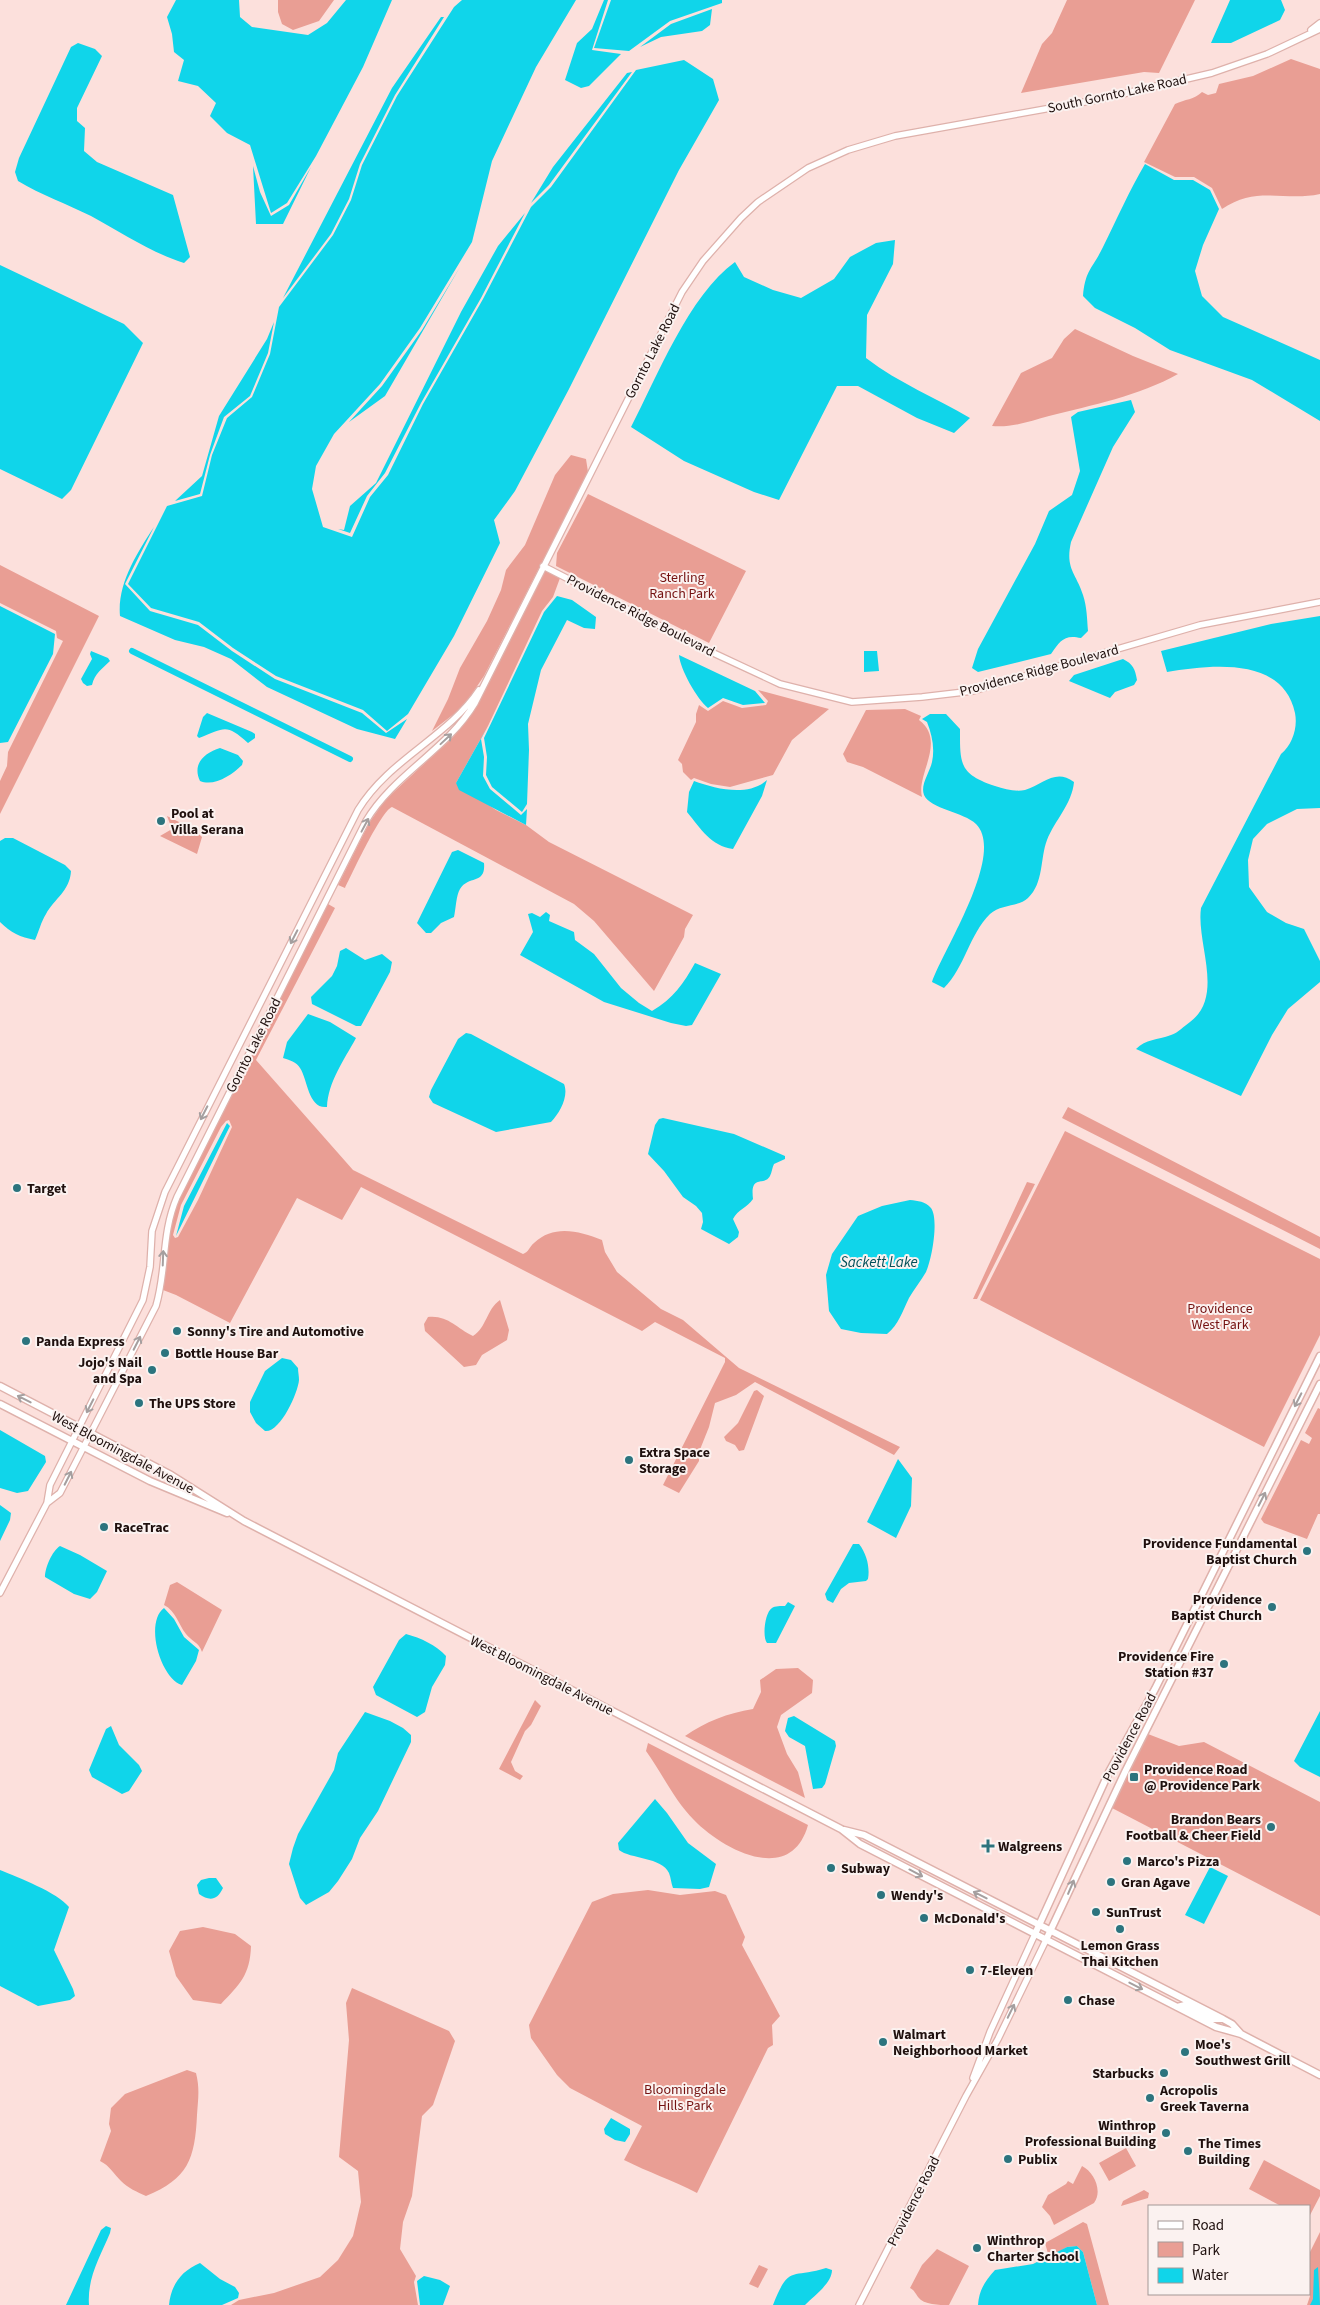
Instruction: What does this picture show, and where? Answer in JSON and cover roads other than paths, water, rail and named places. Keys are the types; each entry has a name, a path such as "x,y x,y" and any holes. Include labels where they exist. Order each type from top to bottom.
{"main road":[{"name":"Providence Road","path":"1035,1934 1109,1772 1155,1689 1320,1356"},
{"name":"Providence Road","path":"1046,1940 1108,1806 1320,1384"},
{"name":"West Bloomingdale Avenue","path":"0,1386 171,1475 244,1520 840,1829 860,1844 1216,2027 1242,2034 1320,2074"},
{"name":"West Bloomingdale Avenue","path":"0,1404 164,1488 244,1520"},
{"name":"West Bloomingdale Avenue","path":"840,1829 864,1835 1223,2019 1232,2024 1242,2034"},
{"path":"1178,2007 1185,2005 1213,2019 1223,2019"}],"street":[{"name":"South Gornto Lake Road","path":"1305,35 1320,23"},
{"name":"South Gornto Lake Road","path":"923,131 1111,97 1212,73 1267,54 1320,29"},
{"name":"Gornto Lake Road","path":"47,1503 60,1493 156,1306 161,1282 166,1229 177,1197 366,822 387,792 462,723 480,696 487,677 682,292 704,261 752,208 794,176 824,160 869,142 923,131"},
{"name":"Providence Ridge Boulevard","path":"544,566 708,650 780,684 852,702 922,698 973,692 1200,625 1320,602"},
{"name":"Gornto Lake Road","path":"47,1503 50,1484 143,1300 150,1267 152,1232 165,1192 358,810 367,796 386,775 461,714 487,677"},
{"path":"143,1300 156,1306"},
{"path":"0,1593 47,1503"},
{"name":"Providence Road","path":"966,2096 990,2032 1035,1934"},
{"name":"Providence Road","path":"859,2305 966,2096 998,2039 1046,1940"}],"water":[{"path":"176,0 239,0 240,17 252,27 308,35 327,23 346,0 392,0 363,67 316,156 287,203 271,213 250,145 227,133 210,116 216,103 198,86 178,81 184,60 174,52 172,34 167,17"},
{"path":"462,0 576,0 536,67 492,161 472,242 420,328 380,384 334,434 316,466 312,489 323,527 352,537 370,497 388,475 423,404 483,299 531,207 551,187 636,70 684,60 713,79 719,100 679,170 569,389 515,491 494,520 500,543 454,636 408,714 387,731 363,710 276,676 233,648 199,622 151,608 128,584 167,506 202,496 212,455 227,418 252,397 270,354 279,307 333,235 351,200 362,165 397,96 454,7"},
{"path":"604,0 608,0 592,50 621,54 589,86 581,88 565,80 577,43 592,29"},
{"path":"611,0 722,0 722,3 670,21 629,51 594,48"},
{"path":"1230,0 1281,0 1285,10 1280,20 1231,43 1211,43"},
{"path":"712,9 710,25 702,31 661,37 640,47 671,24"},
{"path":"441,17 444,17 395,95 360,164 349,199 331,234 283,298 392,88"},
{"path":"78,43 95,49 102,56 77,108 77,121 85,128 84,151 97,162 173,195 190,257 184,263 148,248 91,216 18,181 15,172 19,158 71,47"},
{"path":"632,72 549,185 531,203 553,167 627,73"},
{"path":"1145,164 1174,180 1193,180 1210,190 1219,209 1203,245 1195,271 1202,296 1223,317 1320,360 1320,421 1252,380 1170,350 1135,328 1095,308 1083,296 1088,275"},
{"path":"253,166 260,192 271,216 289,205 311,167 283,224 256,224"},
{"path":"525,213 481,298 421,403 385,473 367,496 350,533 338,529 344,530 350,506 376,483 461,312 498,246"},
{"path":"895,240 893,264 867,315 866,358 905,383 970,418 954,433 917,418 858,386 837,386 779,500 754,492 684,461 631,427 663,362 689,316 718,277 735,262 744,277 773,290 801,298 834,279 850,257 876,243"},
{"path":"0,265 124,324 143,343 71,490 62,499 0,469"},
{"path":"460,267 385,396 349,422 382,386 422,330"},
{"path":"274,322 268,353 250,396 224,417 210,455 200,494 175,501 202,476 219,416 267,339"},
{"path":"1131,400 1135,412 1113,447 1071,542 1070,565 1084,600 1088,631 1081,638 1066,638 1057,645 1051,654 978,672 972,668 978,649 1035,544 1049,511 1072,495 1080,471 1071,417 1078,412"},
{"path":"154,527 125,584 150,611 198,625 232,651 275,679 362,713 386,733 407,719 395,739 357,729 267,687 231,659 204,647 175,640 120,616 120,604 125,581 135,558"},
{"path":"557,596 572,600 596,617 595,629 584,628 567,620 541,670 528,724 527,804 522,812 492,787 486,775 487,757 484,738 544,612"},
{"path":"0,606 55,634 53,654 8,742 0,743"},
{"path":"1320,616 1320,808 1297,809 1267,824 1253,839 1248,860 1249,887 1267,912 1286,923 1304,929 1320,961 1320,982 1288,1009 1272,1035 1241,1096 1136,1049 1148,1041 1176,1033 1200,1011 1206,998 1208,984 1202,937 1201,908 1281,754 1291,741 1296,724 1295,713 1288,695 1276,682 1261,673 1243,668 1224,667 1204,667 1167,672 1161,651 1271,624"},
{"path":"91,651 108,658 110,661 97,674 92,685 87,686 81,679 92,659"},
{"path":"864,651 877,651 879,671 864,672"},
{"path":"679,655 755,691 765,703 743,705 723,698 708,708 690,683 682,668"},
{"path":"1123,659 1133,667 1137,680 1134,685 1115,692 1110,698 1069,681 1074,675"},
{"path":"207,713 252,732 255,734 255,738 248,743 235,732 225,729 199,738 197,736 203,717"},
{"path":"930,714 946,714 960,729 960,751 964,766 968,772 983,782 1018,791 1031,788 1055,777 1067,778 1074,782 1067,805 1047,840 1039,878 1033,892 1024,901 990,914 977,931 957,971 944,988 932,982 959,926 978,879 983,857 983,838 976,824 971,820 933,804 924,795 923,787 932,762 933,747 927,722 922,719"},
{"path":"488,726 481,739 484,757 483,776 490,789 521,815 527,809 526,825 459,790 456,783"},
{"path":"220,748 238,755 243,761 242,765 233,773 217,781 200,781 198,769 201,760 209,753"},
{"path":"767,780 762,796 733,849 712,840 687,812 689,792 694,781 722,789 741,790 759,785"},
{"path":"5,838 13,838 65,865 71,871 68,884 46,914 35,940 16,934 0,922 0,841"},
{"path":"458,850 484,863 484,870 480,877 468,882 460,889 454,917 441,923 431,933 426,933 417,923 452,852"},
{"path":"546,912 550,915 549,921 574,932 575,940 594,954 621,988 652,1011 677,990 695,963 721,974 692,1025 686,1026 671,1023 604,1002 520,955 533,932 528,914 532,913 540,917"},
{"path":"346,948 365,960 382,954 392,962 390,972 361,1026 356,1026 312,1004 311,997 332,976 337,966 340,951"},
{"path":"308,1014 330,1022 356,1038 333,1080 327,1107 321,1106 312,1099 299,1066 283,1058 287,1042"},
{"path":"466,1033 564,1084 563,1104 551,1122 496,1132 433,1103 429,1097 431,1090 458,1039"},
{"path":"663,1118 734,1134 785,1156 785,1159 774,1164 771,1174 767,1179 755,1183 753,1199 733,1219 739,1232 738,1237 729,1244 701,1229 703,1222 702,1213 683,1197 664,1171 648,1154 655,1125 659,1119"},
{"path":"227,1123 230,1126 176,1236 184,1206"},
{"name":"Sackett Lake","path":"910,1200 926,1204 933,1213 934,1239 926,1272 909,1298 897,1322 887,1334 861,1333 841,1329 829,1311 826,1275 832,1254 858,1216 882,1206"},
{"path":"282,1358 291,1360 298,1368 298,1386 292,1402 282,1419 271,1430 265,1431 256,1423 250,1412 250,1402 265,1371"},
{"path":"0,1430 45,1456 46,1462 28,1491 17,1493 0,1488"},
{"path":"898,1459 912,1478 911,1506 896,1538 867,1522"},
{"path":"0,1505 11,1513 10,1520 0,1541"},
{"path":"853,1544 859,1544 864,1552 868,1566 868,1579 866,1581 849,1583 841,1589 833,1603 827,1600 825,1594"},
{"path":"60,1546 107,1571 97,1592 90,1599 74,1594 45,1577 50,1560"},
{"path":"788,1602 795,1606 776,1643 767,1643 765,1640 766,1619 770,1610 776,1606 785,1606"},
{"path":"164,1608 174,1619 184,1637 199,1650 196,1661 182,1685 174,1681 168,1673 158,1650 155,1626 158,1615"},
{"path":"406,1634 428,1642 446,1656 445,1665 432,1687 425,1712 417,1717 376,1695 373,1687 399,1640"},
{"path":"1320,1711 1320,1777 1300,1767 1294,1761"},
{"path":"365,1712 403,1728 411,1735 411,1742 378,1811 360,1838 352,1859 338,1881 329,1892 306,1905 300,1898 289,1864 293,1848 298,1834 334,1770 338,1753"},
{"path":"794,1716 835,1741 836,1746 825,1784 822,1788 813,1789 805,1746 789,1737 785,1731 788,1718"},
{"path":"111,1726 119,1745 139,1765 142,1771 129,1791 122,1794 92,1777 89,1770 106,1729"},
{"path":"655,1799 688,1843 716,1864 709,1887 700,1889 673,1888 669,1873 660,1864 619,1850 618,1843"},
{"path":"1210,1867 1228,1876 1204,1924 1185,1915"},
{"path":"0,1870 47,1891 69,1907 54,1950 73,1989 75,1996 70,2000 38,2006 0,1986"},
{"path":"216,1878 223,1888 218,1895 209,1899 199,1894 197,1885 201,1880"},
{"path":"611,2118 630,2129 630,2134 625,2142 615,2140 605,2134 604,2129"},
{"path":"106,2226 111,2228 110,2233 92,2277 89,2305 66,2305 101,2230"},
{"path":"1077,2246 1083,2252 1097,2305 978,2305 983,2286 995,2270 1033,2264 1067,2247"},
{"path":"200,2263 220,2279 235,2287 239,2293 238,2298 222,2305 169,2305 172,2291 178,2280 187,2270"},
{"path":"1318,2267 1320,2305 1310,2305 1313,2299 1314,2270"},
{"path":"826,2268 832,2270 829,2280 805,2305 773,2305 783,2283 792,2275"},
{"path":"424,2276 440,2280 450,2286 443,2305 420,2305 417,2281"}],"waterway":[{"path":"132,651 350,759"}],"place":[{"name":"Pool at Villa Serana","path":"161,821"},
{"name":"Target","path":"17,1188"},
{"name":"Sonny's Tire and Automotive","path":"177,1331"},
{"name":"Panda Express","path":"26,1341"},
{"name":"Bottle House Bar","path":"165,1353"},
{"name":"Jojo's Nail and Spa","path":"152,1370"},
{"name":"The UPS Store","path":"139,1403"},
{"name":"Extra Space Storage","path":"629,1460"},
{"name":"RaceTrac","path":"104,1527"},
{"name":"Providence Fundamental Baptist Church","path":"1307,1551"},
{"name":"Providence Baptist Church","path":"1272,1607"},
{"name":"Providence Fire Station #37","path":"1224,1664"},
{"name":"Providence Road @ Providence Park","path":"1134,1777"},
{"name":"Brandon Bears Football & Cheer Field","path":"1271,1827"},
{"name":"Walgreens","path":"988,1846"},
{"name":"Marco's Pizza","path":"1127,1861"},
{"name":"Subway","path":"831,1868"},
{"name":"Gran Agave","path":"1111,1882"},
{"name":"Wendy's","path":"881,1895"},
{"name":"SunTrust","path":"1096,1912"},
{"name":"McDonald's","path":"924,1918"},
{"name":"Lemon Grass Thai Kitchen","path":"1120,1929"},
{"name":"7-Eleven","path":"970,1970"},
{"name":"Chase","path":"1068,2000"},
{"name":"Walmart Neighborhood Market","path":"883,2042"},
{"name":"Moe's Southwest Grill","path":"1185,2052"},
{"name":"Starbucks","path":"1164,2073"},
{"name":"Acropolis Greek Taverna","path":"1150,2098"},
{"name":"Winthrop Professional Building","path":"1166,2133"},
{"name":"The Times Building","path":"1188,2151"},
{"name":"Publix","path":"1008,2159"},
{"name":"Winthrop Charter School","path":"977,2248"}],"park label":[{"name":"Sterling Ranch Park","path":"682,586"},
{"name":"Providence West Park","path":"1220,1316"},
{"name":"Bloomingdale Hills Park","path":"685,2098"}]}
